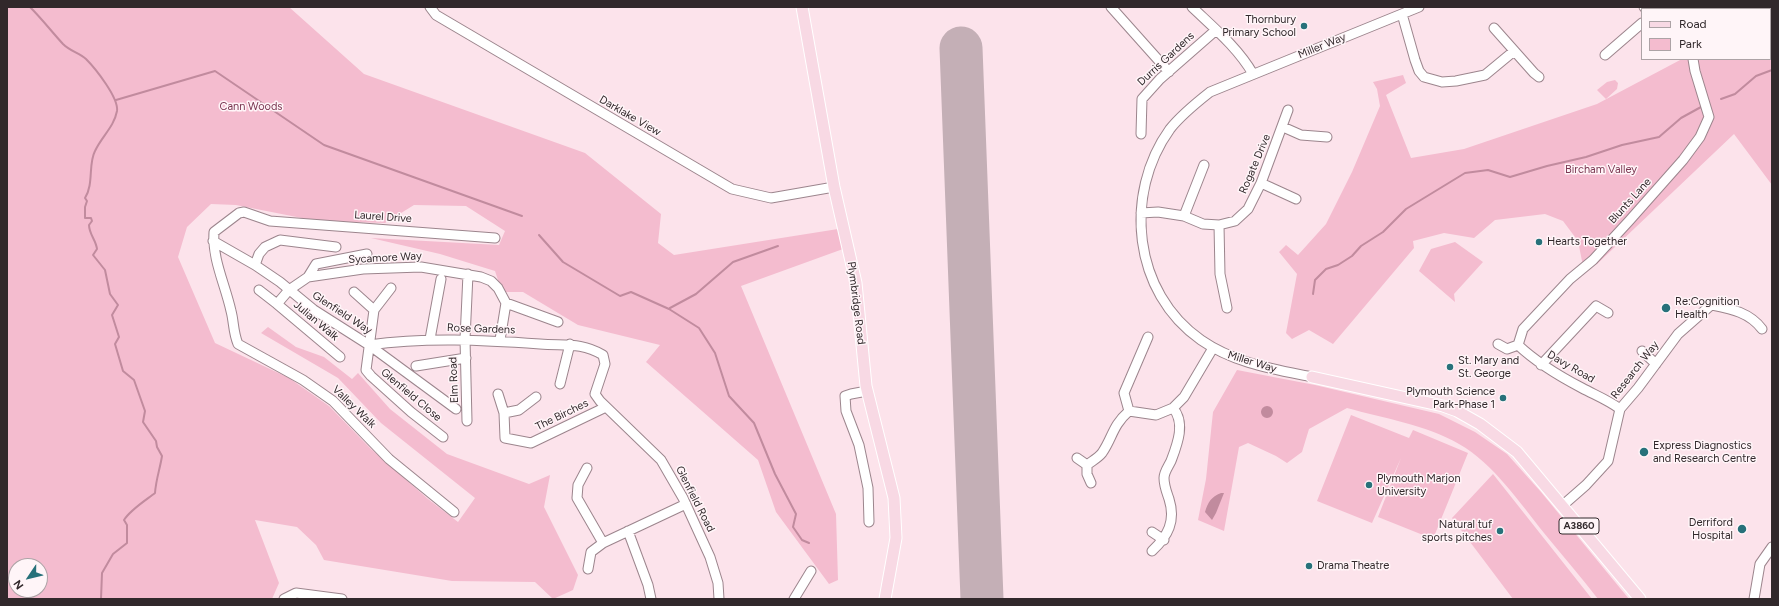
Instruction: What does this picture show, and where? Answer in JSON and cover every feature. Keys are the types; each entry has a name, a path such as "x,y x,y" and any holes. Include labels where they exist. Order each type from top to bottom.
{"main road":[{"name":"Plymbridge Road","path":"802,7 834,187 856,283 867,391 894,498 896,538 885,599"},
{"name":"Miller Way","path":"1312,377 1457,410 1480,424 1518,452 1562,506"},
{"name":"A3860","path":"1562,506 1640,599"}],"street":[{"name":"Darklake View","path":"430,7 436,15 732,189 771,198 834,187"},
{"path":"1112,7 1169,72"},
{"path":"1192,7 1244,60 1253,74"},
{"name":"Miller Way","path":"1312,377 1244,362 1213,348 1199,339 1176,317 1156,287 1144,254 1141,235 1143,194 1155,156 1170,129 1183,115 1210,92 1419,7"},
{"path":"1402,14 1419,71 1424,76 1442,82 1456,81 1485,75 1514,51"},
{"path":"1605,56 1641,24"},
{"path":"1494,28 1534,74 1539,77"},
{"name":"Durris Gardens","path":"1141,134 1142,99 1160,79 1216,30"},
{"name":"Blunts Lane","path":"1519,341 1523,329 1570,279 1592,260 1629,221 1683,160 1700,137 1708,117 1693,60"},
{"name":"Rogate Drive","path":"1141,213 1158,212 1184,216 1203,224 1219,225 1234,220 1248,209 1261,183 1283,127 1288,110"},
{"path":"1283,127 1301,135 1327,137"},
{"path":"1184,216 1204,164"},
{"path":"1261,183 1296,199"},
{"name":"Laurel Drive","path":"213,241 214,232 239,213 244,212 270,221 495,238"},
{"path":"1219,225 1220,274 1227,308"},
{"path":"256,265 259,254 265,247 280,240 336,247"},
{"name":"Glenfield Way","path":"213,241 256,265 314,310 369,345 456,409"},
{"name":"Valley Walk","path":"213,241 219,273 233,316 233,331 238,344 304,380 334,401 389,459 454,512"},
{"path":"308,277 316,264 367,254"},
{"name":"Sycamore Way","path":"289,290 308,277 363,269 421,267 468,274 491,281 498,288 506,303"},
{"name":"Elm Road","path":"468,274 465,339 468,421"},
{"path":"430,339 441,280"},
{"path":"369,345 374,310 390,288"},
{"name":"Julian Walk","path":"259,290 340,357"},
{"name":"Julian Walk","path":"277,304 289,290"},
{"path":"354,292 374,310"},
{"path":"500,340 506,303 558,322"},
{"name":"Research Way","path":"1562,506 1586,485 1608,461 1620,409 1678,334 1711,305 1729,309 1748,316 1762,329"},
{"path":"1541,365 1596,306 1608,314"},
{"path":"1129,411 1124,393 1145,351 1148,337"},
{"name":"Rose Gardens","path":"369,345 430,339 465,339 500,340 542,344 570,344 592,348"},
{"path":"1498,344 1507,349 1519,341"},
{"name":"Davy Road","path":"1519,341 1541,365 1583,389 1610,401 1620,409"},
{"path":"560,384 570,344"},
{"name":"Glenfield Close","path":"369,345 366,370 411,412 443,437"},
{"name":"Glenfield Road","path":"592,348 603,355 605,364 595,394 606,407 661,460 686,504 710,558 718,583 719,599"},
{"path":"1129,411 1156,415 1173,408 1184,397 1213,348"},
{"path":"1642,351 1656,364"},
{"path":"416,366 466,358"},
{"path":"867,391 846,396 846,411 859,444 868,488 869,522"},
{"name":"The Birches","path":"498,394 504,413 505,438 531,443 606,407"},
{"path":"504,413 519,410 536,397"},
{"path":"1152,551 1164,540 1171,526 1172,507 1164,479 1176,446 1180,423 1179,414 1173,408"},
{"path":"1087,464 1102,454 1116,425 1129,411"},
{"path":"1077,458 1087,464"},
{"path":"1087,464 1091,483"},
{"path":"587,468 578,485 577,498 603,543"},
{"path":"588,569 591,552 603,543 686,504"},
{"path":"628,532 648,585 651,599"},
{"path":"1152,532 1164,540"},
{"path":"1754,599 1760,564 1772,547"},
{"path":"794,599 811,571"},
{"path":"284,599 296,593 342,599"}],"green space":[{"name":"Cann Woods","path":"7,7 289,7 364,74 585,153 661,214 658,243 674,255 838,229 843,249 741,286 836,514 838,580 829,584 776,512 758,460 646,362 660,345 578,325 523,292 502,292 495,271 440,254 371,238 499,245 505,231 466,206 414,205 385,223 317,221 236,205 211,204 187,227 178,257 215,343 289,378 329,406 371,449 428,499 458,522 475,498 381,423 338,378 261,333 268,327 296,347 324,357 352,379 358,373 390,409 447,454 529,484 550,475 544,507 578,575 573,590 553,599 535,582 452,581 324,560 316,545 297,527 255,520 279,583 272,599 7,599"},
{"name":"Bircham Valley","path":"1771,15 1772,16 1772,185 1734,134 1597,264 1583,266 1578,241 1563,221 1545,214 1495,220 1474,238 1444,233 1413,241 1414,248 1333,344 1309,330 1292,339 1286,333 1297,274 1279,252 1286,245 1298,255 1326,224 1352,172 1380,106 1377,89 1373,82 1403,75 1406,83 1386,95 1411,158 1464,149 1597,104 1680,60 1771,60"},
{"path":"1615,80 1618,83 1617,89 1606,99 1597,90 1607,82"},
{"path":"1455,242 1483,262 1454,294 1455,302 1419,271 1431,249"},
{"path":"1237,370 1315,385 1439,414 1475,432 1507,454 1541,492 1629,599 1598,599 1505,484 1471,452 1446,437 1419,427 1347,408 1309,429 1302,452 1287,463 1276,456 1248,443 1239,447 1224,531 1198,520 1206,479 1213,412"},
{"path":"1351,415 1409,438 1413,430 1468,453 1433,539 1378,517 1401,458 1372,523 1317,501"},
{"name":"Natural tuf sports pitches","path":"1493,474 1592,599 1513,599 1452,518"}],"shaded area":[{"path":"1267,406 1271,408 1273,412 1271,416 1267,418 1263,416 1261,412 1263,408"},
{"path":"1224,493 1212,520 1205,512 1206,508 1212,498"}],"waterway":[{"path":"30,7 63,44 90,63 106,84 117,105 117,111 111,127 93,156 89,187 85,198 87,201 85,207 85,218 91,218 92,221 89,228 97,249 93,255 105,270 110,294 118,305 112,315 119,337 115,344 123,371 134,380 145,411 143,422 156,441 157,447 162,456 155,493 134,509 124,520 127,525 127,543 113,554 102,573 101,599"},
{"path":"1721,99 1735,94 1756,76 1772,70"},
{"path":"116,100 215,71 324,145 522,216"},
{"path":"1313,294 1315,280 1326,269 1338,265 1352,256 1361,246 1383,232 1406,209 1465,173 1488,170 1510,177 1547,166 1586,157 1622,145 1659,137 1681,118 1701,107"},
{"path":"539,235 563,262 620,296 631,292 669,309 699,328 715,353 729,396 754,423 775,474 796,514 793,527 802,540 809,543"},
{"path":"670,308 696,294 733,262 778,246"}],"runway":[{"path":"961,48 982,599"}],"place":[{"name":"Thornbury Primary School","path":"1304,26"},
{"name":"Hearts Together","path":"1539,242"},
{"name":"Re:Cognition Health","path":"1666,308"},
{"name":"St. Mary and St. George","path":"1450,367"},
{"name":"Plymouth Science Park-Phase 1","path":"1503,398"},
{"name":"Express Diagnostics and Research Centre","path":"1644,452"},
{"name":"Plymouth Marjon University","path":"1369,485"},
{"name":"Derriford Hospital","path":"1742,529"},
{"name":"Natural tuf sports pitches","path":"1500,531"},
{"name":"Drama Theatre","path":"1309,566"}]}
